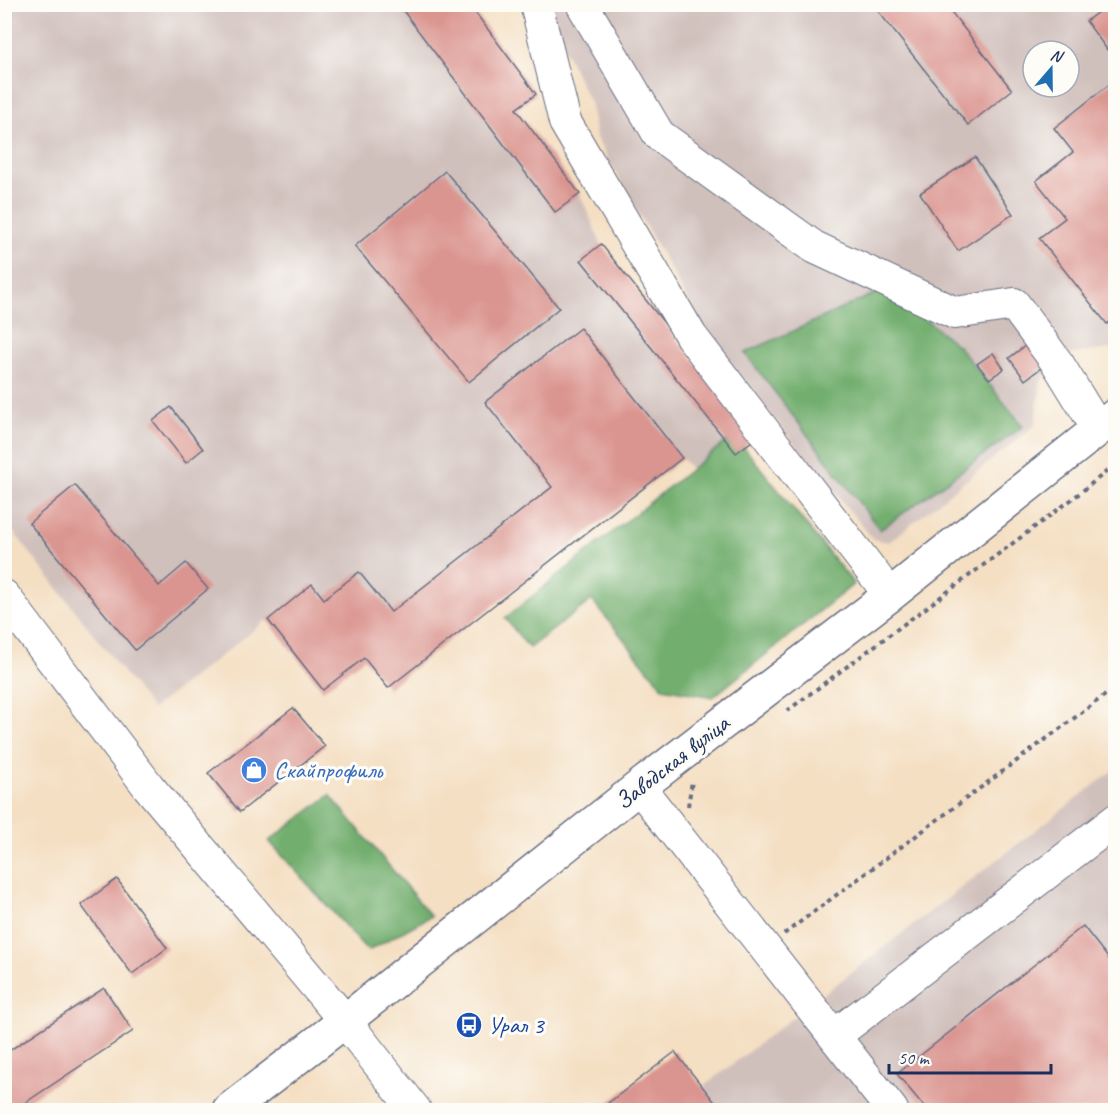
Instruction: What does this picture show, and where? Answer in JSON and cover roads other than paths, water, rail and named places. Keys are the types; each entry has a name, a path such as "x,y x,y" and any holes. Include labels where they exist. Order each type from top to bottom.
{"main road":[{"name":"Заводская вуліца","path":"229,1110 345,1021 639,787 890,595 1107,422"}],"street":[{"path":"536,4 565,122 691,336 890,595"},
{"path":"582,4 659,135 814,248 955,313 1014,304 1058,364 1107,422"},
{"path":"4,596 148,786 345,1021 415,1110"},
{"path":"639,787 892,1110"},
{"path":"834,1036 1115,821"}],"place":[{"name":"Скайпрофиль","path":"254,770"},
{"name":"Урал 3","path":"469,1025"}]}
